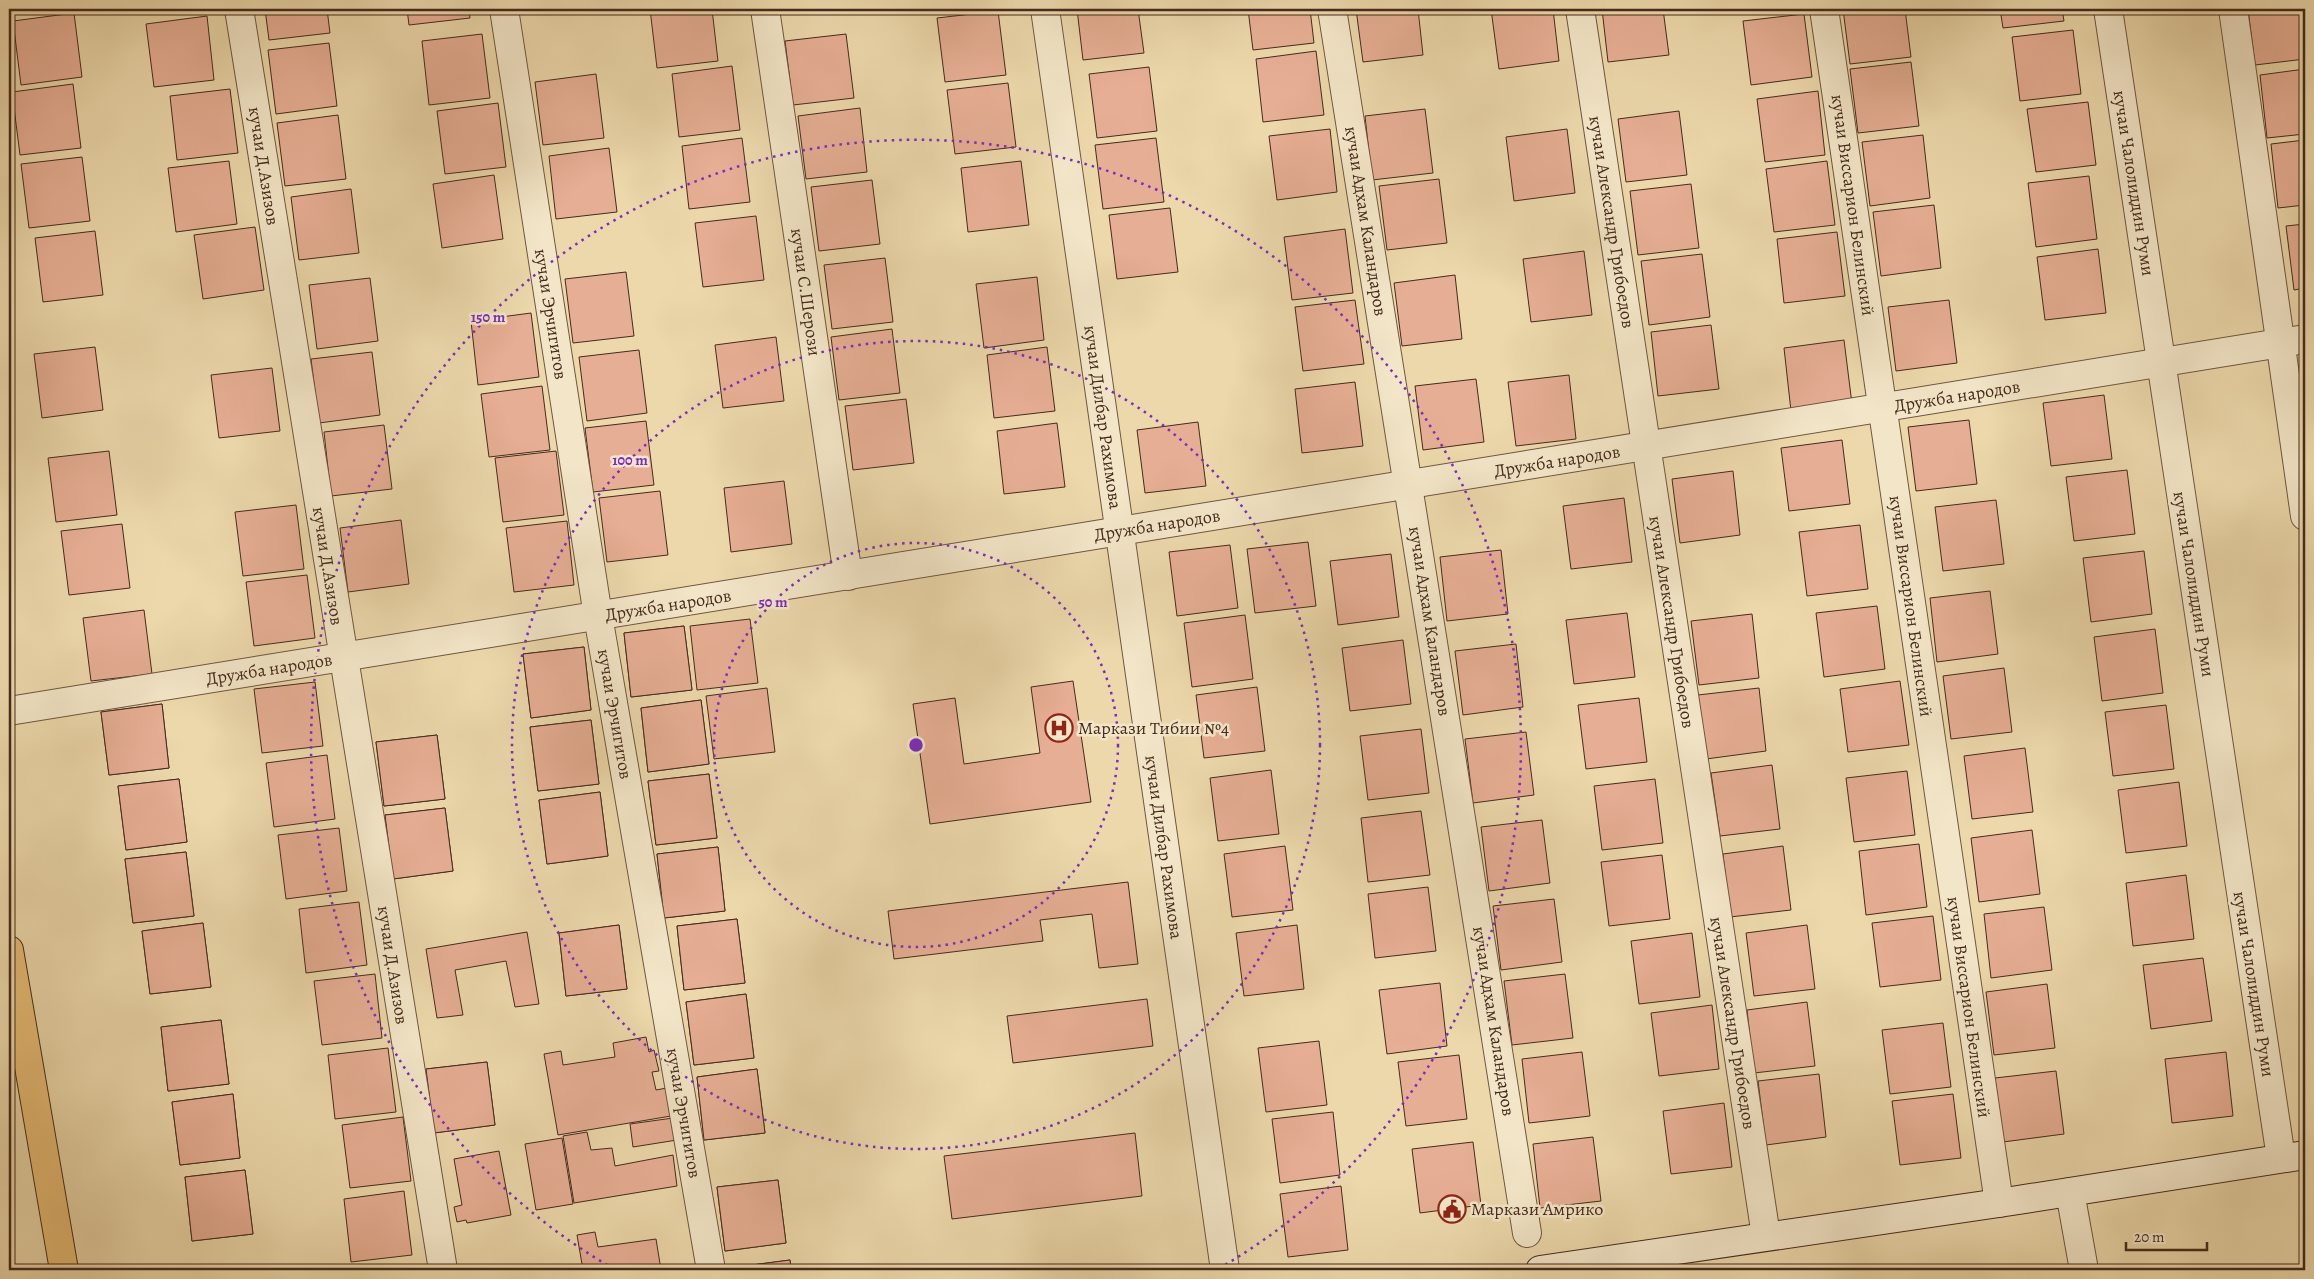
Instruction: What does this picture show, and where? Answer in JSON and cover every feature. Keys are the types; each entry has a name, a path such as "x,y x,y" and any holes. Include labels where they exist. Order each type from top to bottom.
{"highway":[{"path":"9,950 64,1270"}],"street":[{"name":"кучаи Д.Азизов","path":"239,9 443,1270"},
{"name":"кучаи Эрчигитов","path":"504,9 598,616 711,1270"},
{"name":"кучаи С.Шерози","path":"764,9 848,576"},
{"name":"кучаи Дилбар Рахимова","path":"1045,9 1225,1270"},
{"name":"кучаи Адхам Каландаров","path":"1332,9 1527,1233"},
{"name":"кучаи Александр Грибоедов","path":"1580,9 1766,1236"},
{"name":"кучаи Виссарион Белинский","path":"1824,9 1999,1203"},
{"name":"кучаи Чалолиддин Руми","path":"2108,9 2161,363 2293,1156"},
{"path":"2234,9 2294,341 2305,516"},
{"name":"Дружба народов","path":"9,711 2294,341"},
{"path":"1556,1269 1766,1236 1999,1203 2293,1156"},
{"path":"2070,1192 2084,1270"}],"building":[{"path":"265,9 327,9 330,33 269,40"},
{"path":"407,9 469,9 470,18 409,25"},
{"path":"650,9 712,9 718,61 657,68"},
{"path":"1077,9 1138,9 1144,53 1083,60"},
{"path":"1248,9 1310,9 1314,43 1253,50"},
{"path":"1356,9 1418,9 1423,55 1363,62"},
{"path":"1491,9 1553,9 1559,61 1499,69"},
{"path":"1602,9 1663,9 1669,55 1608,62"},
{"path":"1741,9 1775,9 1741,13"},
{"path":"1843,9 1905,9 1911,57 1850,64"},
{"path":"2000,9 2062,9 2064,21 2003,28"},
{"path":"2248,9 2305,9 2305,59 2255,65"},
{"path":"998,11 1006,75 945,82 937,18"},
{"path":"74,13 82,77 21,85 13,21"},
{"path":"1804,14 1812,77 1751,85 1743,21"},
{"path":"207,16 214,80 154,87 146,24"},
{"path":"2073,30 2081,94 2020,101 2012,37"},
{"path":"482,34 490,98 429,105 422,41"},
{"path":"846,34 854,98 793,105 785,41"},
{"path":"329,43 337,106 276,114 268,50"},
{"path":"1316,51 1324,115 1263,122 1256,59"},
{"path":"1911,62 1919,126 1858,133 1850,69"},
{"path":"732,66 740,130 679,137 672,74"},
{"path":"1149,67 1157,131 1097,138 1089,74"},
{"path":"2305,69 2305,134 2267,138 2260,75"},
{"path":"596,74 604,138 543,145 535,82"},
{"path":"1008,83 1016,147 955,154 947,90"},
{"path":"73,84 81,148 20,155 12,92"},
{"path":"230,89 238,153 177,160 170,96"},
{"path":"1818,91 1825,155 1765,162 1757,99"},
{"path":"2088,102 2096,165 2036,172 2027,109"},
{"path":"498,103 506,167 445,174 437,111"},
{"path":"860,108 867,172 806,179 798,116"},
{"path":"1425,109 1433,173 1372,180 1365,116"},
{"path":"1679,111 1687,175 1626,182 1618,119"},
{"path":"338,115 346,179 285,186 277,123"},
{"path":"1330,129 1337,192 1277,200 1269,136"},
{"path":"1567,129 1575,193 1514,201 1506,137"},
{"path":"1923,135 1930,198 1870,206 1862,142"},
{"path":"742,138 750,202 689,209 682,146"},
{"path":"1156,138 1164,202 1103,209 1095,145"},
{"path":"2305,140 2305,205 2278,208 2271,144"},
{"path":"609,148 617,212 556,219 549,156"},
{"path":"82,157 90,221 29,228 21,164"},
{"path":"229,161 237,224 176,232 168,168"},
{"path":"1021,161 1029,225 968,232 961,168"},
{"path":"1827,161 1835,225 1774,232 1766,169"},
{"path":"494,175 503,239 442,248 433,184"},
{"path":"2089,176 2097,239 2036,247 2028,183"},
{"path":"1439,179 1447,243 1387,250 1379,186"},
{"path":"872,180 880,244 819,251 811,187"},
{"path":"1691,184 1699,248 1638,255 1630,191"},
{"path":"351,189 359,253 299,260 291,197"},
{"path":"1934,205 1941,268 1881,276 1873,212"},
{"path":"1170,208 1178,272 1117,279 1109,215"},
{"path":"756,216 764,280 703,287 695,223"},
{"path":"2305,224 2305,288 2294,290 2286,226"},
{"path":"255,227 264,290 203,299 194,235"},
{"path":"1345,229 1353,293 1292,300 1284,237"},
{"path":"95,231 103,295 43,302 35,238"},
{"path":"1837,232 1845,296 1784,303 1777,239"},
{"path":"2098,249 2106,313 2045,320 2037,257"},
{"path":"1584,251 1592,315 1531,322 1523,259"},
{"path":"1702,254 1710,317 1649,325 1641,261"},
{"path":"885,258 893,322 832,329 824,265"},
{"path":"626,272 634,336 573,343 565,279"},
{"path":"1455,275 1462,339 1402,346 1394,283"},
{"path":"1037,277 1044,340 984,348 976,284"},
{"path":"370,278 378,341 317,349 309,285"},
{"path":"1355,300 1364,364 1303,371 1295,307"},
{"path":"1949,300 1957,363 1896,371 1888,307"},
{"path":"531,313 539,377 478,385 471,321"},
{"path":"1711,325 1719,389 1658,396 1651,332"},
{"path":"892,329 900,393 839,400 831,337"},
{"path":"776,337 784,401 723,408 715,345"},
{"path":"1844,340 1852,404 1791,411 1784,348"},
{"path":"95,347 103,410 42,418 34,354"},
{"path":"1047,347 1055,411 994,418 987,355"},
{"path":"639,350 647,413 587,421 579,357"},
{"path":"372,352 380,415 319,423 311,359"},
{"path":"272,368 280,431 219,438 211,375"},
{"path":"1569,375 1576,439 1516,446 1508,382"},
{"path":"1476,379 1484,442 1423,450 1415,386"},
{"path":"1355,382 1363,446 1302,453 1295,389"},
{"path":"542,386 550,450 489,457 481,394"},
{"path":"2104,395 2112,459 2051,466 2043,403"},
{"path":"906,399 914,463 853,470 845,406"},
{"path":"1969,420 1977,484 1916,491 1908,427"},
{"path":"646,421 654,485 593,492 585,428"},
{"path":"1198,422 1206,486 1145,493 1137,430"},
{"path":"1057,423 1065,487 1004,494 997,431"},
{"path":"384,425 392,489 331,496 324,432"},
{"path":"1842,440 1850,504 1789,511 1781,448"},
{"path":"109,451 117,515 56,522 48,458"},
{"path":"556,451 564,515 503,522 495,458"},
{"path":"2127,470 2135,534 2074,541 2066,477"},
{"path":"1733,471 1740,535 1680,543 1672,479"},
{"path":"784,481 792,544 731,552 724,488"},
{"path":"660,491 668,555 607,562 599,498"},
{"path":"1624,498 1632,562 1571,569 1563,506"},
{"path":"1996,500 2004,564 1943,571 1935,507"},
{"path":"296,505 304,569 243,576 235,512"},
{"path":"401,520 409,584 348,592 340,528"},
{"path":"567,521 574,585 514,592 506,528"},
{"path":"122,524 130,588 69,595 61,531"},
{"path":"1860,525 1868,589 1807,596 1799,532"},
{"path":"1308,542 1316,606 1255,613 1247,549"},
{"path":"1230,545 1238,608 1177,616 1169,552"},
{"path":"1501,550 1508,614 1447,621 1440,557"},
{"path":"2144,551 2152,614 2091,622 2083,558"},
{"path":"1391,554 1399,617 1338,625 1330,561"},
{"path":"307,575 315,638 254,646 246,582"},
{"path":"1990,591 1998,654 1937,662 1930,598"},
{"path":"1877,606 1885,669 1824,677 1816,613"},
{"path":"144,610 152,674 91,681 83,618"},
{"path":"1627,613 1635,677 1574,684 1566,620"},
{"path":"1752,614 1759,678 1699,685 1691,621"},
{"path":"1245,615 1253,679 1192,687 1184,623"},
{"path":"750,619 758,683 697,690 690,626"},
{"path":"684,626 692,690 631,697 624,633"},
{"path":"684,626 692,690 631,697 624,633"},
{"path":"2155,629 2163,693 2102,701 2094,637"},
{"path":"1403,640 1411,704 1350,711 1342,648"},
{"path":"1516,644 1523,707 1463,715 1455,651"},
{"path":"584,647 591,710 531,718 523,654"},
{"path":"584,647 591,710 531,718 523,654"},
{"path":"2004,668 2012,732 1951,739 1943,676"},
{"name":"Маркази Тибии №4","path":"1073,681 1091,802 930,824 913,704 955,698 964,764 1040,753 1031,687"},
{"path":"1900,681 1909,745 1848,752 1840,689"},
{"path":"315,682 323,746 262,753 254,689"},
{"path":"1257,687 1265,751 1204,758 1196,695"},
{"path":"767,688 775,752 714,759 706,696"},
{"path":"1759,688 1766,751 1706,759 1698,695"},
{"path":"1639,698 1647,762 1586,769 1578,705"},
{"path":"701,700 709,764 648,772 641,708"},
{"path":"701,700 709,764 648,772 641,708"},
{"path":"162,704 169,768 109,775 101,712"},
{"path":"162,704 169,768 109,775 101,712"},
{"path":"2166,705 2174,769 2113,776 2105,712"},
{"path":"591,720 599,784 538,791 530,727"},
{"path":"591,720 599,784 538,791 530,727"},
{"path":"1421,729 1429,793 1368,800 1360,736"},
{"path":"1526,732 1534,795 1473,803 1465,739"},
{"path":"437,735 445,799 384,806 376,742"},
{"path":"437,735 445,799 384,806 376,742"},
{"path":"2025,748 2033,812 1972,819 1964,756"},
{"path":"327,755 335,819 274,827 266,763"},
{"path":"1772,765 1780,829 1720,836 1711,773"},
{"path":"1271,770 1279,834 1218,841 1210,778"},
{"path":"1907,771 1915,835 1854,842 1846,778"},
{"path":"709,774 717,838 656,845 648,781"},
{"path":"709,774 717,838 656,845 648,781"},
{"path":"179,779 187,842 126,850 118,786"},
{"path":"179,779 187,842 126,850 118,786"},
{"path":"1655,779 1663,843 1602,850 1594,786"},
{"path":"2179,782 2187,846 2126,853 2118,790"},
{"path":"600,792 608,856 547,864 539,800"},
{"path":"600,792 608,856 547,864 539,800"},
{"path":"445,808 453,871 393,879 385,815"},
{"path":"445,808 453,871 393,879 385,815"},
{"path":"1421,811 1430,875 1368,882 1361,818"},
{"path":"1542,820 1550,883 1489,891 1481,827"},
{"path":"339,828 347,891 286,899 278,835"},
{"path":"2032,830 2040,894 1979,902 1971,838"},
{"path":"1919,844 1927,907 1866,915 1859,851"},
{"path":"1285,846 1293,910 1232,917 1224,854"},
{"path":"1783,846 1791,910 1730,917 1723,854"},
{"path":"718,847 725,911 664,918 657,854"},
{"path":"718,847 725,911 664,918 657,854"},
{"path":"186,852 194,916 133,923 125,859"},
{"path":"186,852 194,916 133,923 125,859"},
{"path":"1662,855 1670,919 1609,926 1601,862"},
{"path":"2186,875 2194,939 2133,946 2126,883"},
{"path":"1128,882 1138,964 1099,968 1092,914 1040,920 1043,941 894,959 888,911"},
{"path":"1428,887 1436,951 1375,958 1368,894"},
{"path":"1554,899 1562,962 1501,970 1493,906"},
{"path":"359,902 367,965 306,973 299,909"},
{"path":"2044,907 2052,970 1991,978 1984,914"},
{"path":"1933,916 1941,980 1880,987 1872,923"},
{"path":"737,919 745,983 684,990 677,926"},
{"path":"737,919 745,983 684,990 677,926"},
{"path":"203,923 211,987 150,994 142,931"},
{"path":"203,923 211,987 150,994 142,931"},
{"path":"619,925 627,989 566,996 559,933"},
{"path":"619,925 627,989 566,996 559,933"},
{"path":"1297,925 1304,989 1244,996 1236,933"},
{"path":"1807,925 1815,989 1754,996 1746,933"},
{"path":"527,932 539,1004 515,1007 506,961 455,970 463,1015 437,1018 426,949"},
{"path":"1692,933 1700,997 1639,1004 1631,941"},
{"path":"2203,958 2212,1021 2151,1029 2143,965"},
{"path":"375,974 382,1038 322,1045 314,981"},
{"path":"1565,974 1573,1038 1512,1045 1504,981"},
{"path":"1440,983 1447,1046 1387,1054 1379,990"},
{"path":"2047,984 2055,1048 1994,1055 1986,992"},
{"path":"746,994 754,1058 694,1065 686,1002"},
{"path":"746,994 754,1058 694,1065 686,1002"},
{"path":"1147,999 1153,1046 1013,1063 1007,1016"},
{"path":"1807,1002 1815,1066 1754,1073 1747,1010"},
{"path":"1712,1005 1719,1069 1659,1076 1651,1013"},
{"path":"221,1020 229,1084 168,1091 161,1027"},
{"path":"221,1020 229,1084 168,1091 161,1027"},
{"path":"1943,1023 1951,1087 1890,1094 1882,1030"},
{"path":"646,1037 649,1052 654,1050 659,1071 652,1072 656,1090 672,1087 677,1115 558,1135 544,1054 561,1051 563,1065 615,1057 613,1043"},
{"path":"1319,1041 1327,1105 1266,1112 1258,1048"},
{"path":"388,1048 396,1112 335,1119 328,1055"},
{"path":"1582,1052 1590,1116 1529,1123 1522,1059"},
{"path":"2226,1052 2233,1116 2172,1123 2165,1059"},
{"path":"1459,1055 1467,1119 1406,1126 1398,1062"},
{"path":"487,1062 495,1125 434,1133 426,1069"},
{"path":"487,1062 495,1125 434,1133 426,1069"},
{"path":"757,1069 765,1133 704,1140 697,1077"},
{"path":"757,1069 765,1133 704,1140 697,1077"},
{"path":"2056,1071 2064,1134 2003,1142 1995,1078"},
{"path":"1819,1074 1826,1137 1766,1145 1758,1081"},
{"path":"233,1094 240,1158 180,1165 172,1102"},
{"path":"233,1094 240,1158 180,1165 172,1102"},
{"path":"1953,1094 1961,1158 1900,1165 1892,1101"},
{"path":"1724,1103 1732,1167 1671,1174 1663,1111"},
{"path":"1333,1112 1340,1175 1280,1183 1272,1119"},
{"path":"403,1117 411,1181 350,1188 342,1125"},
{"path":"673,1118 677,1140 633,1147 630,1124"},
{"path":"587,1132 591,1150 612,1148 615,1166 673,1155 677,1186 574,1203 563,1136"},
{"path":"1135,1133 1142,1196 952,1219 944,1156"},
{"path":"1593,1137 1601,1201 1540,1208 1533,1144"},
{"path":"562,1138 573,1204 536,1210 525,1144"},
{"path":"1473,1142 1481,1205 1420,1213 1412,1149"},
{"path":"499,1151 511,1215 467,1223 466,1220 457,1222 454,1207 462,1205 454,1159"},
{"path":"245,1170 253,1234 192,1241 185,1177"},
{"path":"245,1170 253,1234 192,1241 185,1177"},
{"path":"778,1180 786,1243 725,1251 717,1187"},
{"path":"778,1180 786,1243 725,1251 717,1187"},
{"path":"1341,1186 1348,1250 1288,1257 1280,1194"},
{"path":"404,1191 412,1255 351,1262 344,1199"},
{"path":"595,1232 598,1247 656,1239 661,1270 583,1270 577,1235"},
{"path":"790,1260 791,1270 729,1270 729,1268"},
{"path":"790,1260 791,1270 729,1270 729,1268"},
{"path":"417,1265 418,1270 370,1270"}],"place":[{"name":"Маркази Тибии №4","path":"1059,728"},
{"name":"Маркази Амрико","path":"1452,1209"}]}
